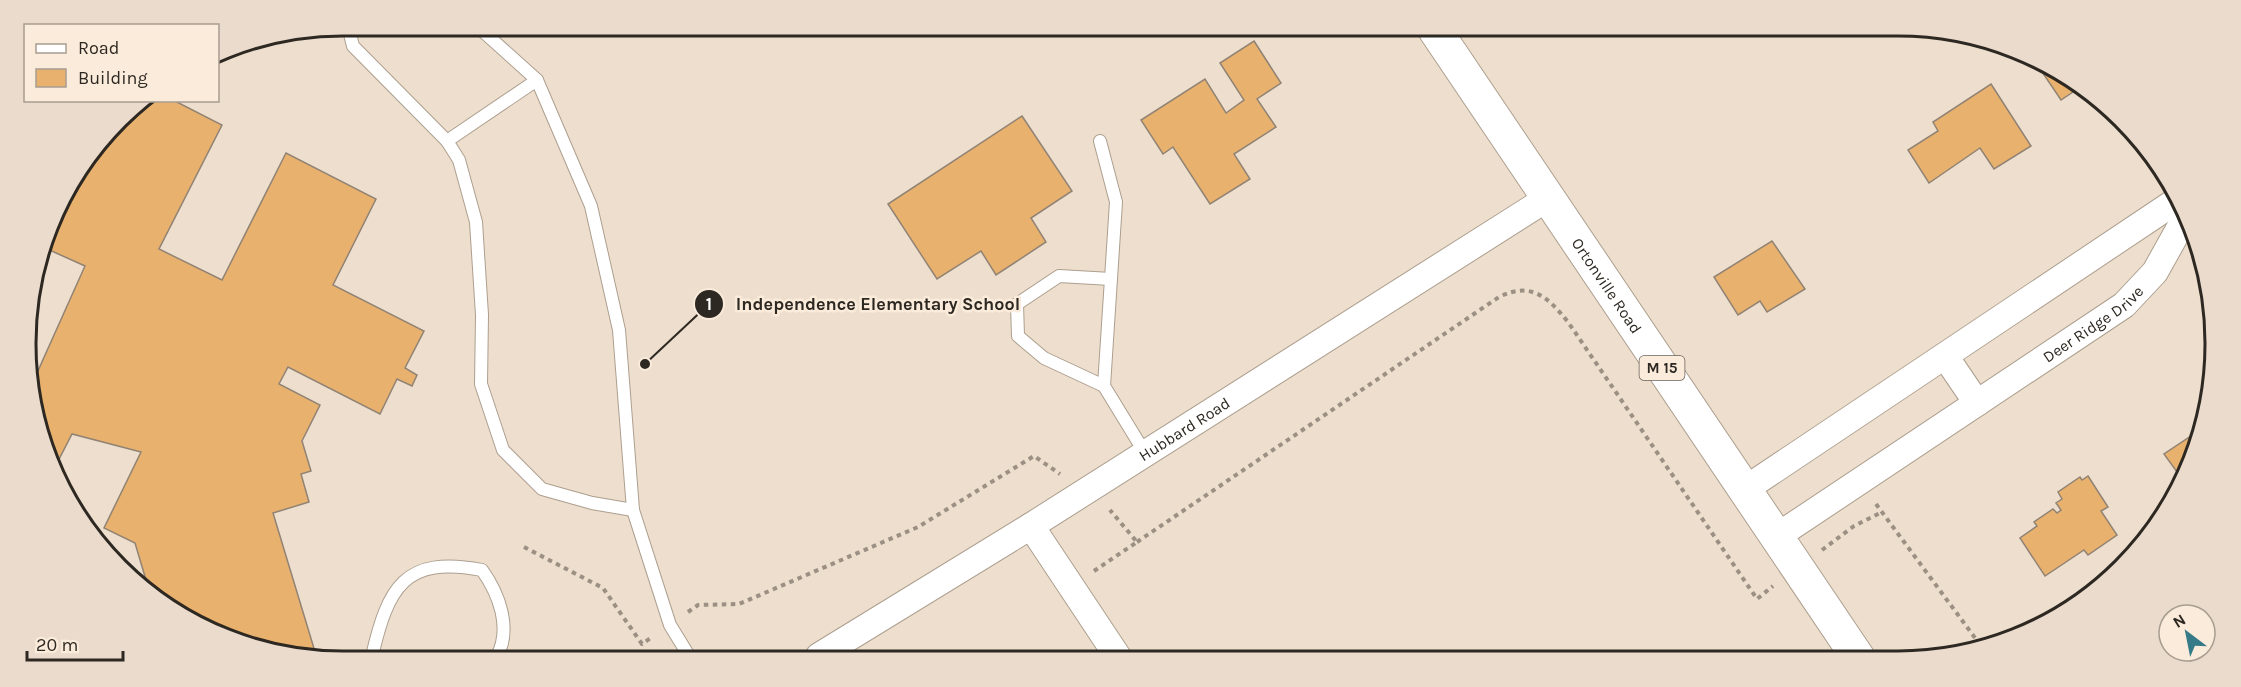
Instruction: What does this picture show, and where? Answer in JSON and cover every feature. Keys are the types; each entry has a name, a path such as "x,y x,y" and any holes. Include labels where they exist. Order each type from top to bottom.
{"main road":[{"name":"Ortonville Road","path":"1439,36 1854,651"}],"street":[{"name":"Hubbard Road","path":"827,651 1031,526 1548,198"},
{"path":"1744,490 2171,204"},
{"name":"Deer Ridge Drive","path":"1776,537 2124,305 2155,272 2181,225"},
{"path":"1945,356 1977,403"},
{"path":"1031,526 1114,651"}],"lane":[{"path":"350,36 353,46 447,141 459,160 476,222 482,315 481,384 503,450 542,489 592,503 633,510"},
{"path":"488,36 537,80 591,206 619,330 633,510 670,625 686,651"},
{"path":"447,141 537,80"},
{"path":"1100,141 1116,202 1104,386"},
{"path":"1111,279 1059,276 1017,304 1018,336 1044,358 1104,386 1145,453"},
{"path":"373,651 381,616 390,595 402,582 428,568 456,565 482,570 490,582 505,627 498,651"}],"path":[{"path":"1071,586 1499,297 1515,289 1530,291 1544,297 1568,322 1757,598"},
{"path":"524,547 603,588 642,644 698,605 739,603 918,527 1034,456 1068,480"},
{"path":"1859,482 1977,641"},
{"path":"1114,512 1137,542"},
{"path":"1854,526 1881,512"}],"building":[{"path":"1254,41 1281,83 1257,99 1276,127 1234,154 1250,179 1210,204 1173,147 1163,154 1141,120 1205,79 1226,113 1244,100 1220,63"},
{"path":"2042,72 2073,92 2061,100"},
{"path":"1991,84 2031,146 1994,169 1980,148 1929,183 1908,150 1938,131 1933,122"},
{"path":"154,102 177,102 222,125 159,249 222,280 286,153 376,199 333,285 424,331 405,368 417,375 412,386 397,379 380,414 288,367 279,384 320,405 302,441 311,471 301,474 309,502 273,513 314,649 264,641 226,628 190,610 146,579 135,543 104,528 141,452 72,434 59,460 46,423 38,371 85,266 50,250 59,226 77,190 100,156 126,126"},
{"path":"1022,116 1072,191 1031,218 1046,242 996,275 981,251 937,279 888,204"},
{"path":"1772,241 1805,289 1767,312 1760,301 1738,315 1714,277"},
{"path":"2191,436 2177,472 2164,454"},
{"path":"2088,476 2108,507 2101,511 2117,535 2088,555 2084,550 2045,576 2020,538 2037,526 2034,522 2053,509 2057,513 2061,510 2056,503 2062,499 2058,492 2080,477 2082,480"}],"place":[{"name":"Independence Elementary School","path":"645,364"}]}
